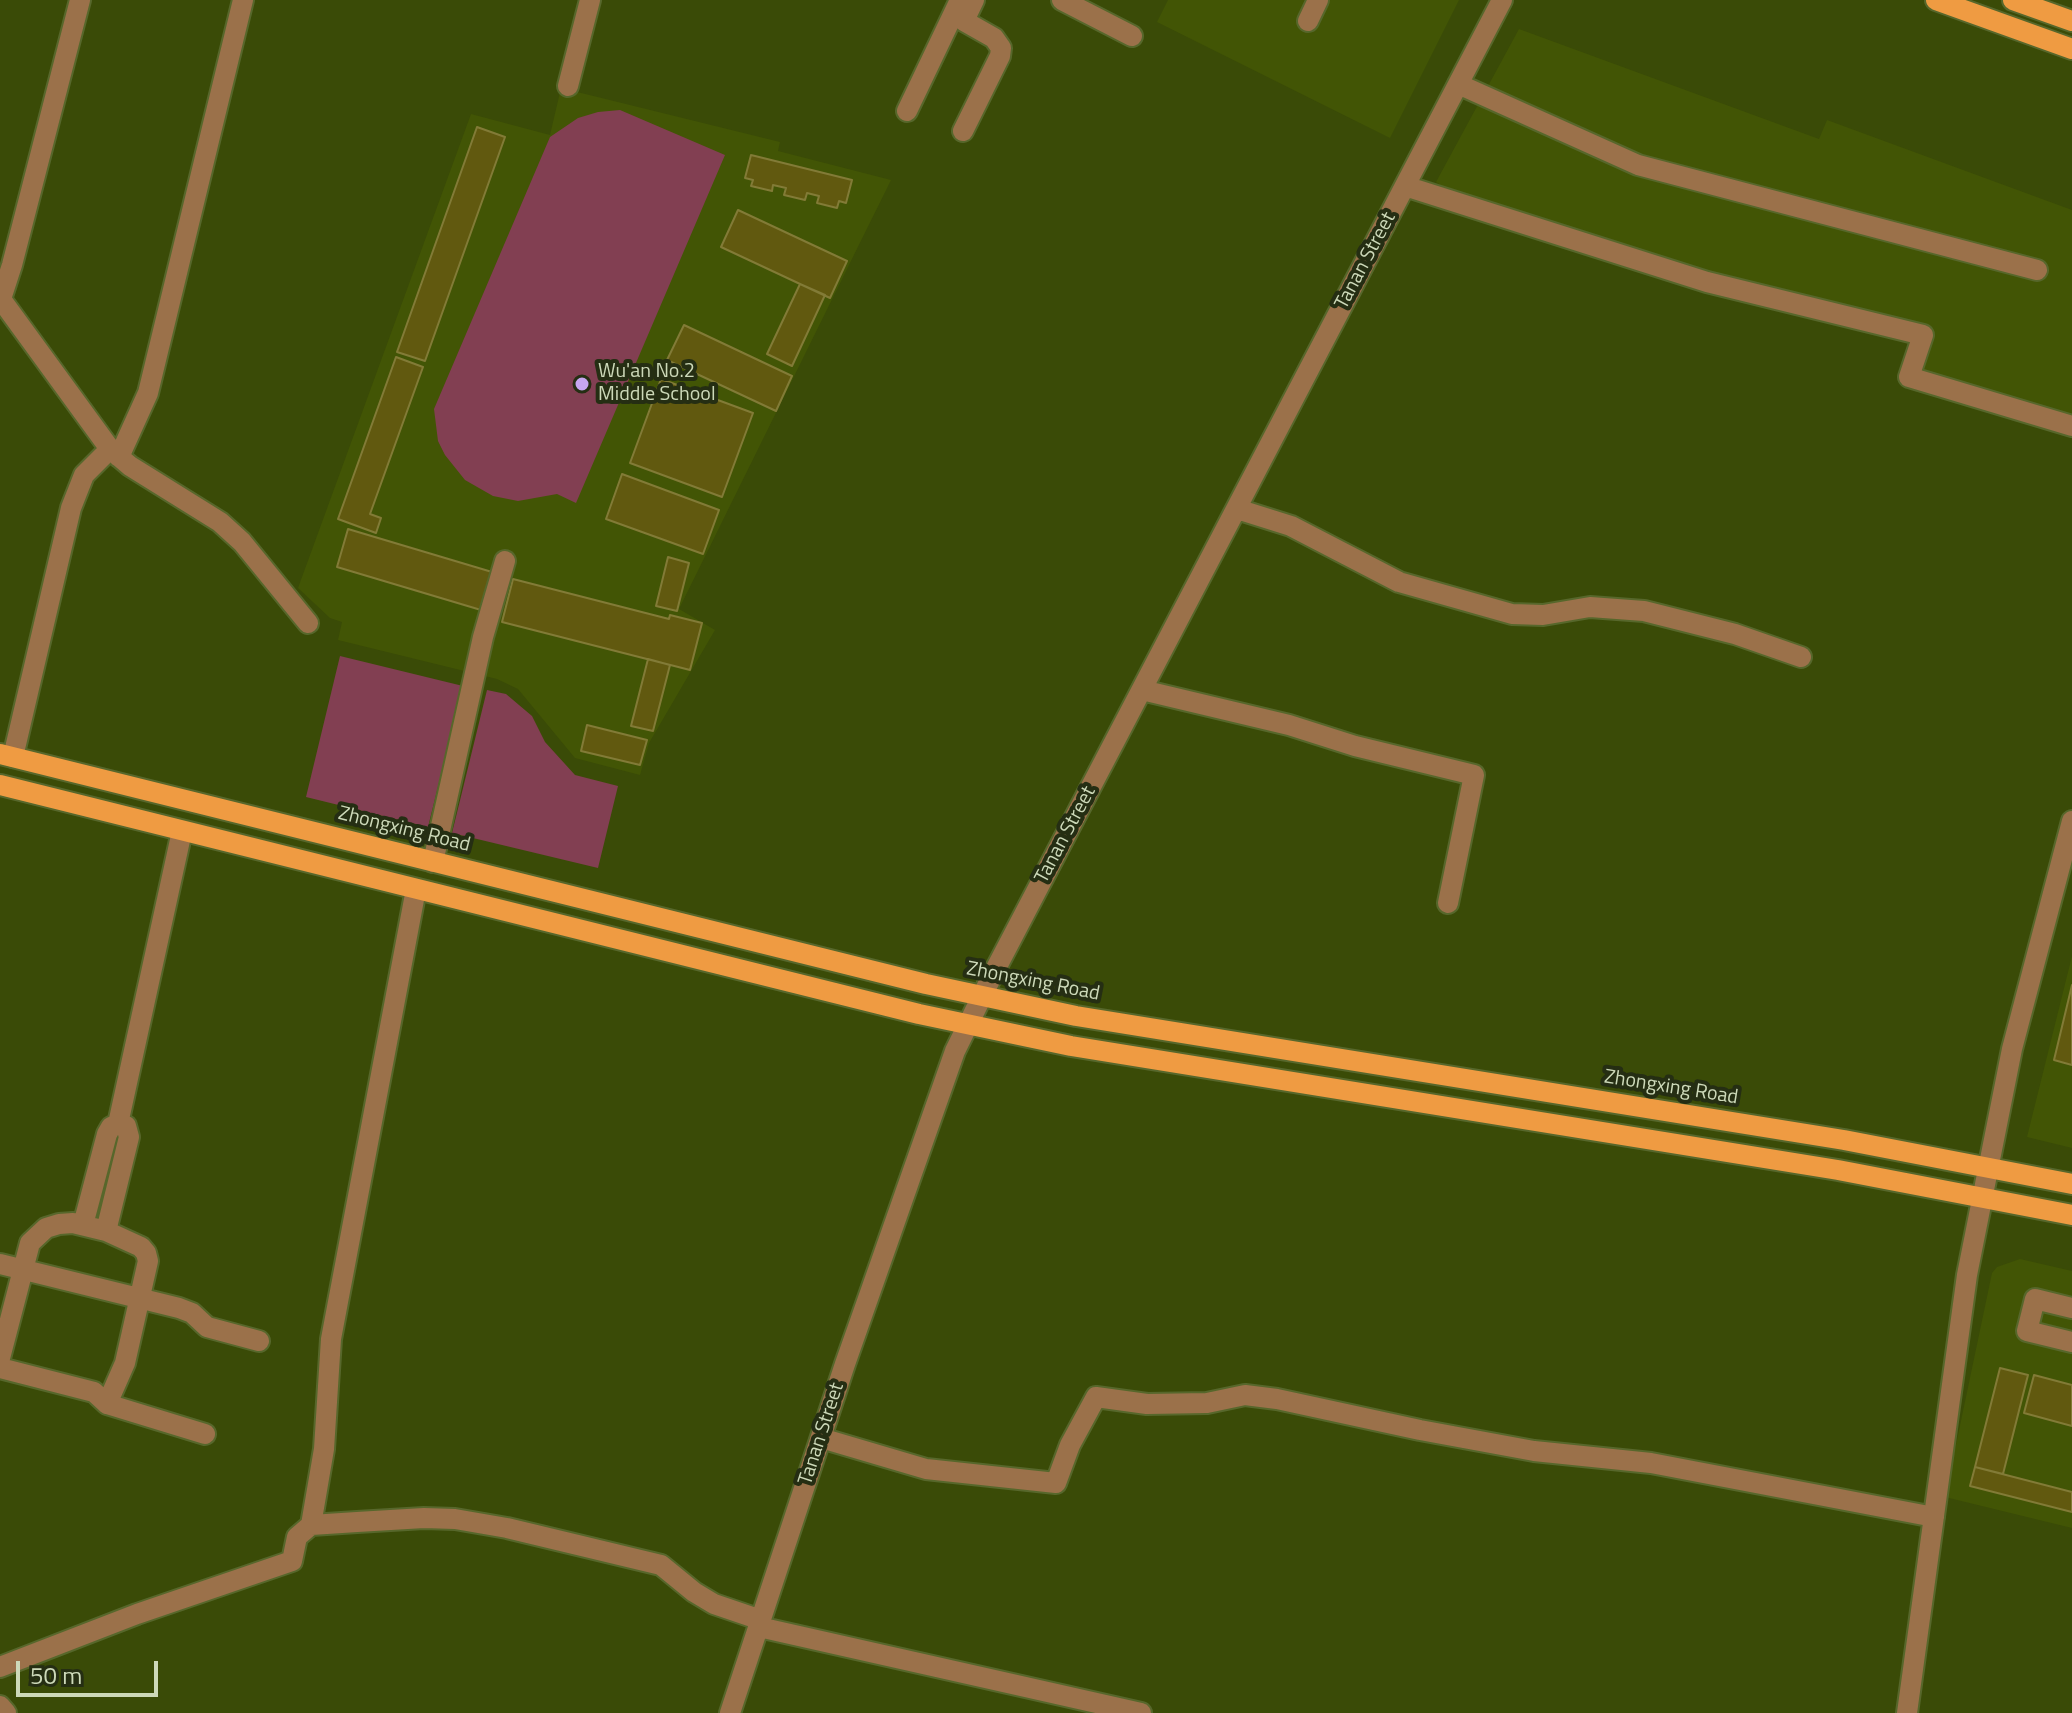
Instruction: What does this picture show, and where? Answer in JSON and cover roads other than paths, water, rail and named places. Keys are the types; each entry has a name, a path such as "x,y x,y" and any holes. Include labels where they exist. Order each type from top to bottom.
{"main road":[{"path":"1936,0 2072,49"},
{"path":"2013,0 2072,21"},
{"name":"Zhongxing Road","path":"6,755 982,996 1076,1016 1844,1140 2072,1184"},
{"path":"0,785 969,1024 1071,1046 1838,1170 2072,1215"}],"street":[{"path":"80,0 12,265 0,299 114,453 220,522 242,542 308,623"},
{"path":"6,755 71,508 84,475 114,453 148,393 243,0"},
{"path":"568,86 590,0"},
{"path":"907,111 960,0"},
{"path":"963,131 1000,56 1001,48 994,38 964,21 974,0"},
{"path":"1062,0 1132,36"},
{"path":"1308,21 1318,0"},
{"name":"Tanan Street","path":"730,1713 944,1076 982,996 1502,0"},
{"path":"1458,84 1638,165 2037,270"},
{"path":"1405,186 1707,282 1923,335 1909,377 2072,426"},
{"path":"1237,509 1291,526 1399,582 1512,614 1543,615 1590,607 1644,611 1735,634 1801,657"},
{"path":"433,862 483,637 505,561"},
{"path":"1142,690 1289,725 1355,746 1474,775 1448,903"},
{"path":"1907,1713 1967,1275 2012,1049 2072,821"},
{"path":"118,1124 182,831"},
{"path":"311,1525 324,1449 331,1339 416,889"},
{"path":"83,1225 107,1134 111,1127 118,1124 126,1126 129,1137 106,1231"},
{"path":"0,1358 30,1243 46,1228 59,1224 83,1225 106,1231 141,1247 148,1261 125,1363 107,1404"},
{"path":"0,1264 192,1313 207,1327 259,1341"},
{"path":"2072,1308 2035,1299 2027,1331 2072,1342"},
{"path":"0,1368 94,1392 107,1404 205,1434"},
{"path":"821,1438 926,1469 1056,1483 1070,1445 1096,1397 1147,1404 1207,1403 1245,1395 1534,1451 1651,1463 1934,1517"},
{"path":"0,1667 137,1614 292,1561 297,1537 311,1525 455,1519 507,1528 661,1565 714,1604 760,1624 1141,1713"},
{"path":"0,1706 6,1713"}],"place":[{"name":"Wu'an No.2 Middle School","path":"582,384"}]}
